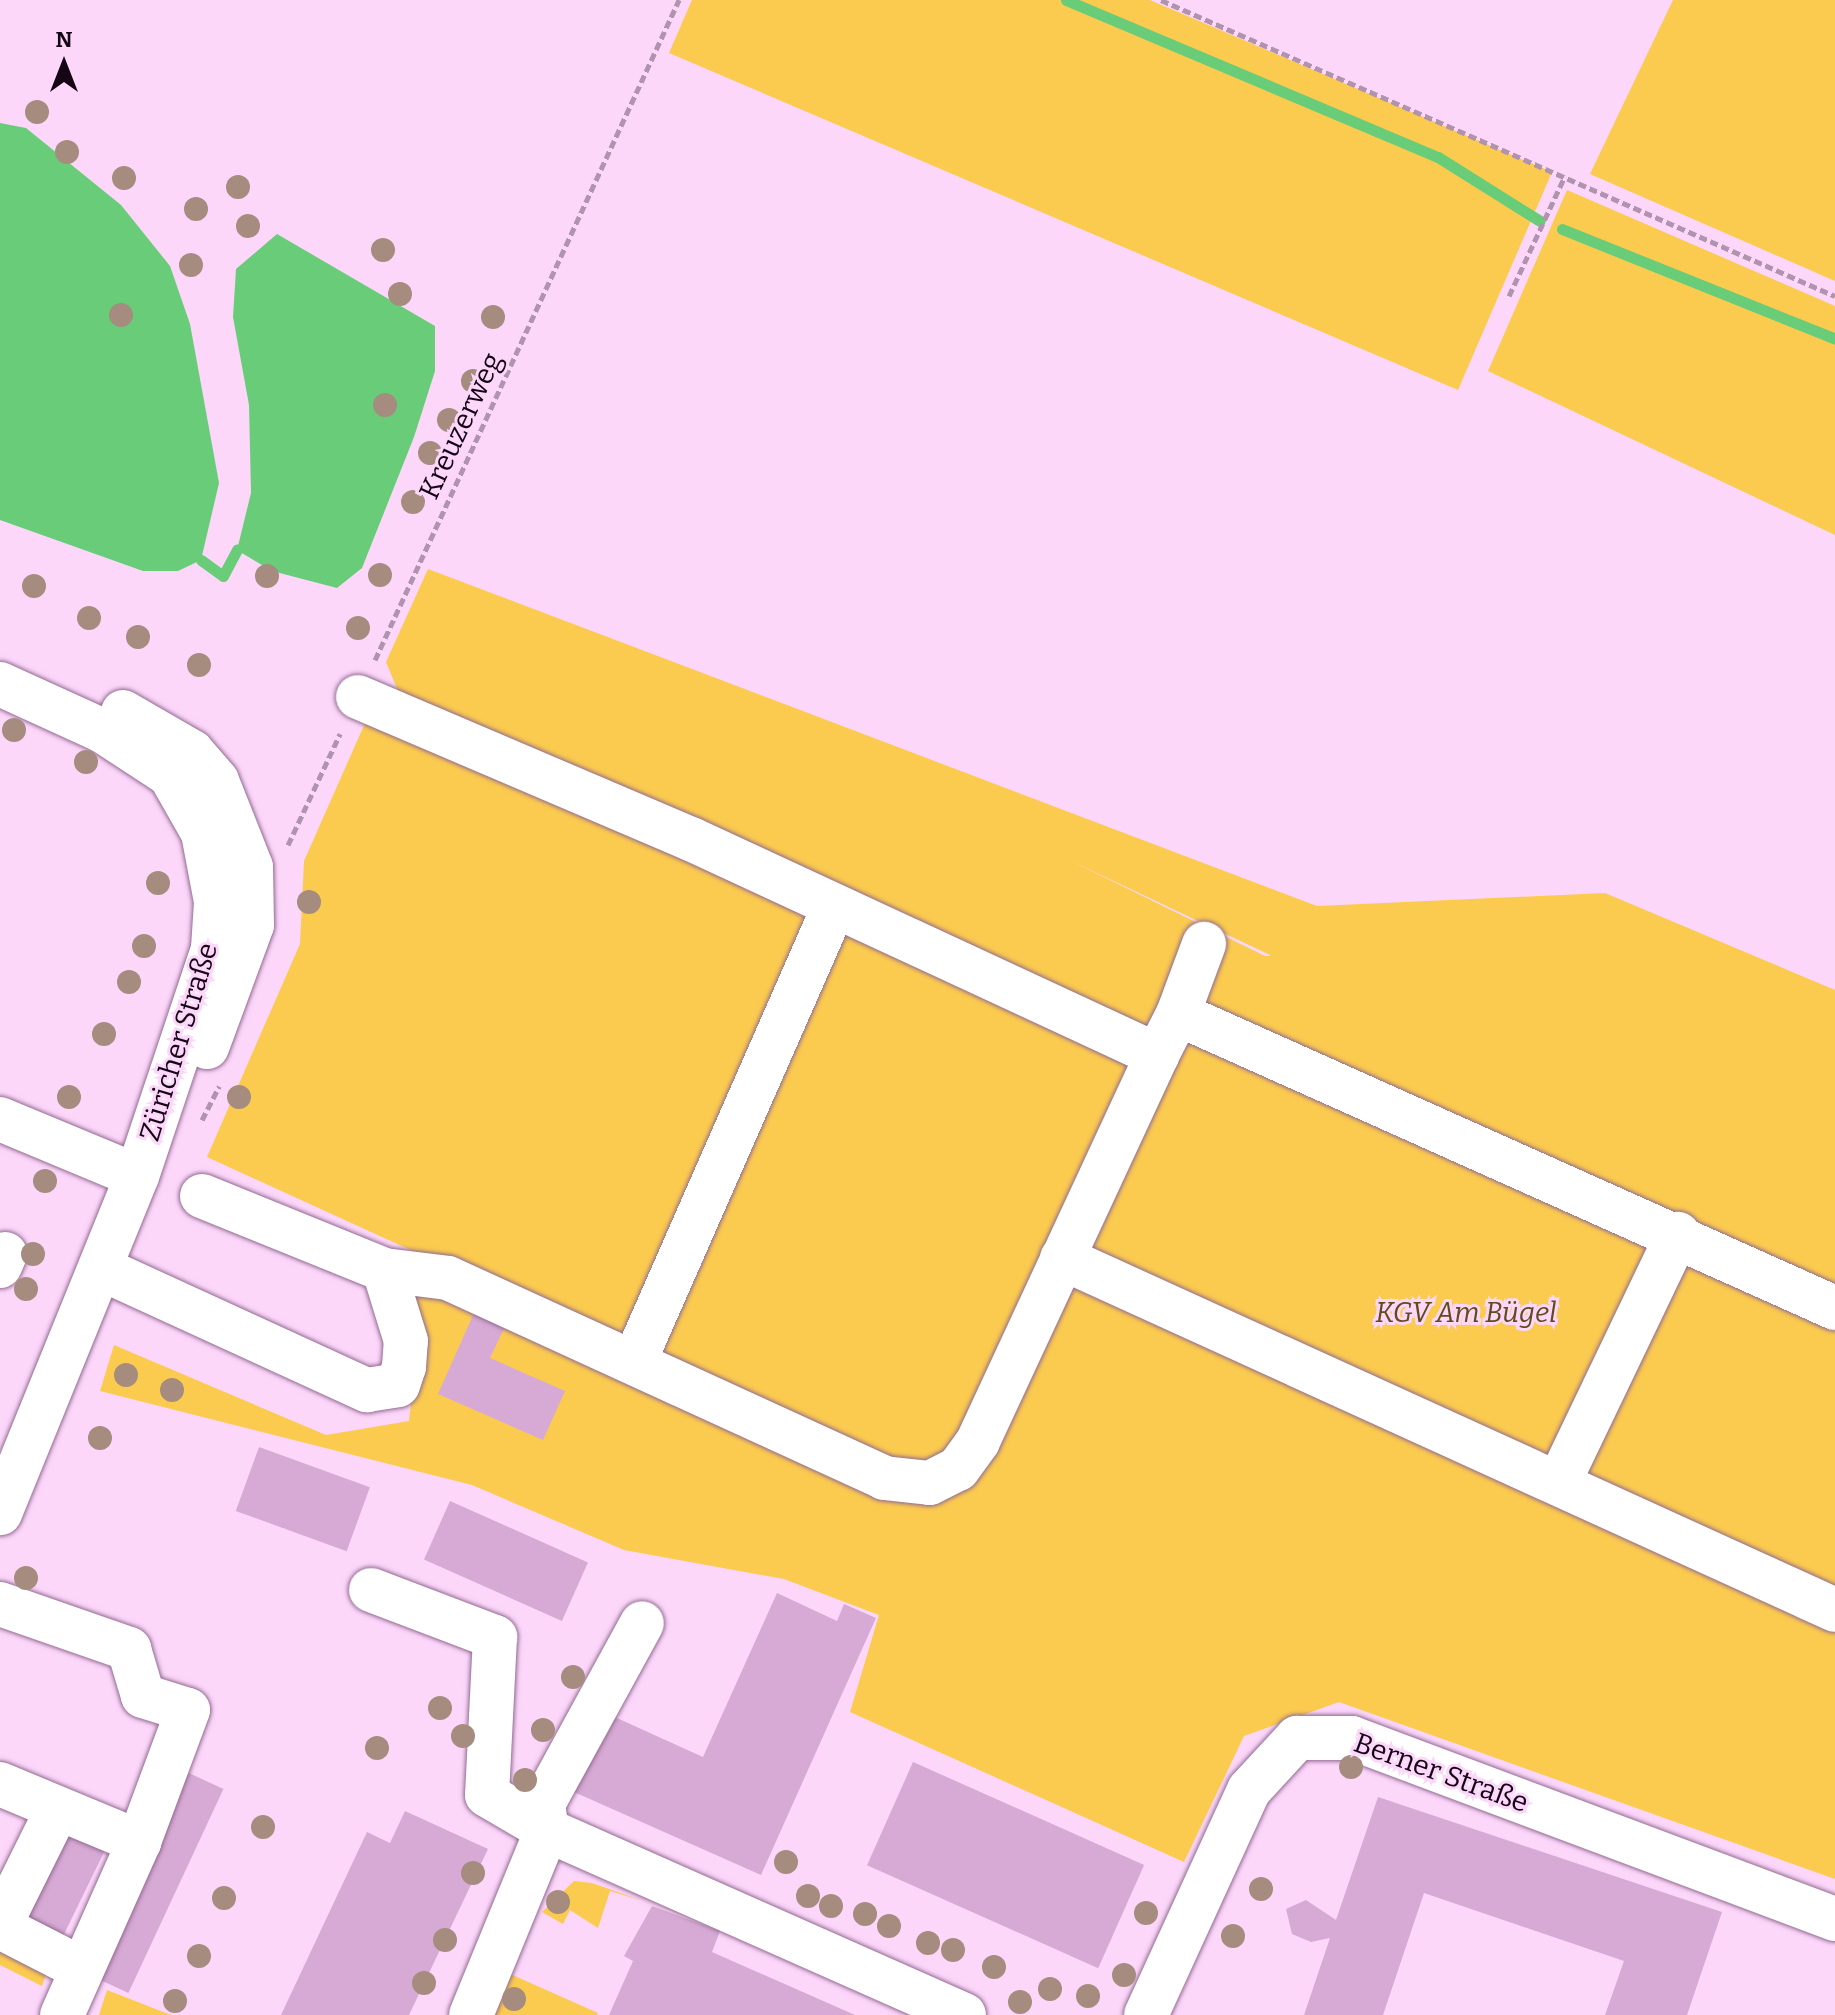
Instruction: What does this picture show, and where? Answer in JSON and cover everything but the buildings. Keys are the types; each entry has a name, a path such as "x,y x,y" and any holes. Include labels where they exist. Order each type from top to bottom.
{"street":[{"name":"Züricher Straße","path":"0,659 121,711 192,752 230,806 251,867 252,925 236,982 137,1176"},
{"name":"Züricher Straße","path":"0,684 103,731 170,775 203,833 216,902 213,949 137,1176 0,1513"},
{"path":"358,697 834,906 1157,1055"},
{"path":"635,1360 834,906"},
{"path":"202,1196 384,1270 448,1278 635,1360 884,1478 930,1483 958,1469 978,1441 1178,1014 1204,944"},
{"path":"1178,1014 1678,1234 1835,1308"},
{"path":"0,1119 137,1176"},
{"path":"1560,1480 1678,1234"},
{"path":"1062,1258 1560,1480 1835,1610"},
{"path":"100,1268 367,1390 398,1385 404,1367 406,1341 384,1270"},
{"path":"371,1590 495,1637 487,1795 547,1830 964,2015"},
{"path":"0,1604 129,1649 143,1696 188,1710 139,1842 62,2015"},
{"path":"471,2015 547,1830 543,1804 642,1623"},
{"name":"Berner Straße","path":"1146,2015 1249,1790 1297,1738 1352,1738 1835,1919"},
{"path":"0,1784 139,1842"},
{"path":"57,1810 0,1926 82,1969"}],"path":[{"name":"Kreuzerweg","path":"284,854 679,0"},
{"path":"1161,0 1835,296"},
{"path":"1509,296 1565,176"}],"green space":[{"path":"692,0 1150,0 1552,172 1458,390 669,53"},
{"path":"1673,0 1835,0 1835,281 1590,174"},
{"path":"1567,190 1835,306 1835,535 1488,371"},
{"name":"KGV Am Bügel","path":"428,569 1317,906 1605,893 1835,990 1835,1879 1339,1702 1244,1736 1184,1862 850,1712 879,1615 784,1579 624,1550 472,1485 100,1391 114,1345 326,1435 409,1421 415,1365 402,1273 441,1264 207,1157 300,944 304,861 369,714 398,691 386,662","holes":["1067,859 1270,955 1265,956"]},
{"path":"574,1881 592,1883 643,1901 610,1891 598,1928 570,1910 563,1924 542,1912"},
{"path":"0,1937 51,1960 42,1986 0,1965"},
{"path":"508,1973 598,2013 491,2015"},
{"path":"107,1990 171,2015 99,2015"}],"shaded area":[{"path":"0,123 26,128 121,205 170,266 190,324 219,483 201,560 178,571 143,571 0,520"},
{"path":"277,234 435,326 435,371 414,437 362,568 337,588 272,571 237,550 251,493 249,405 233,317 236,269"}],"waterway":[{"path":"1066,0 1438,157 1540,221"},
{"path":"1562,229 1835,339"},
{"path":"201,560 223,576 237,550"}]}
